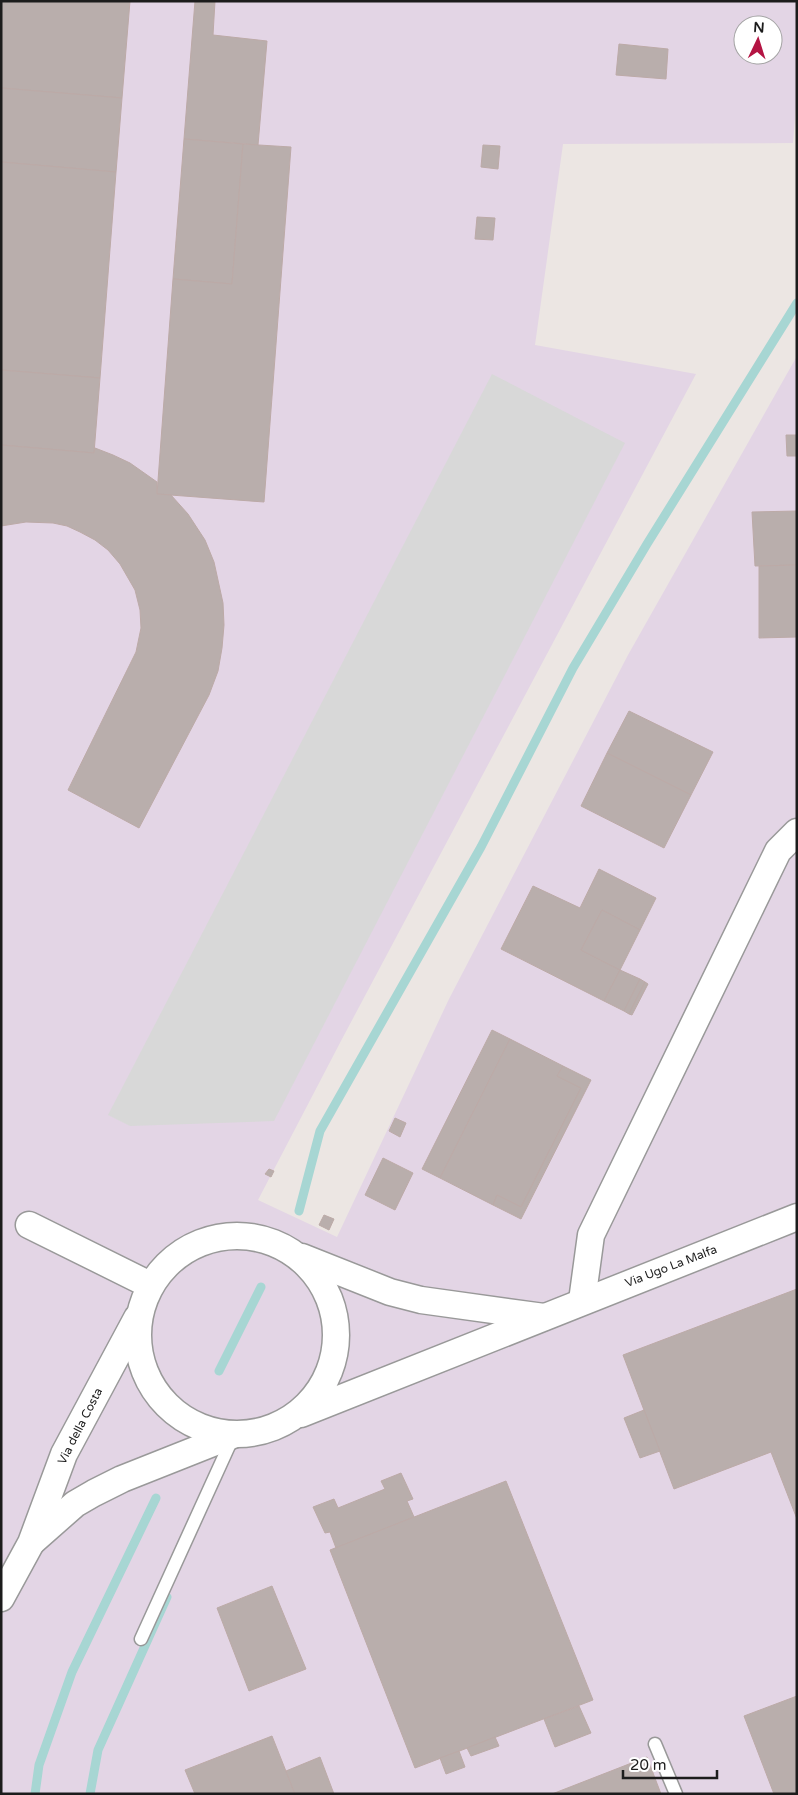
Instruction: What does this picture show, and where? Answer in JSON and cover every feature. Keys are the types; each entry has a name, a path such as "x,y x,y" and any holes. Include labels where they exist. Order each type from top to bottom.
{"street":[{"path":"582,1301 591,1235 778,851 797,832"},
{"name":"Via Ugo La Malfa","path":"545,1317 421,1300 398,1294 293,1253 280,1246 251,1237 239,1236 218,1237 198,1244 177,1256 163,1268 150,1285 139,1314 137,1335 144,1371 158,1396 175,1413 188,1422 215,1432 234,1434 262,1431 294,1417 545,1317 582,1301 797,1217"},
{"path":"29,1225 150,1285"},
{"name":"Via Ugo La Malfa","path":"293,1253 314,1273 325,1288 332,1306 336,1332 334,1354 328,1376 313,1399 294,1417"},
{"name":"Via della Costa","path":"1,1598 31,1543 64,1454 139,1314"},
{"name":"Via della Costa","path":"31,1543 75,1504 94,1493 122,1479 234,1434"}],"lane":[{"path":"141,1640 234,1434"},
{"path":"655,1744 676,1794"}],"shaded area":[{"path":"1,1 797,1 797,94 793,143 563,144 535,345 696,374 258,1200 337,1237 449,999 628,655 797,356 797,1794 1,1794"},
{"path":"492,374 625,443 274,1121 130,1126 108,1115"}],"building":[{"path":"1,1 130,1 122,98 1,88"},
{"path":"195,1 215,1 213,35 267,41 258,145 184,139"},
{"path":"619,44 668,49 666,79 616,75"},
{"path":"1,88 122,98 116,172 1,162"},
{"path":"184,139 243,144 232,284 173,279"},
{"path":"243,144 291,147 264,502 157,494 173,279 232,284"},
{"path":"483,145 500,146 498,169 481,167"},
{"path":"1,162 116,172 100,378 1,370"},
{"path":"477,217 495,218 493,240 475,239"},
{"path":"1,370 100,378 94,453 1,445"},
{"path":"786,435 797,435 797,456 787,456"},
{"path":"1,445 94,453 95,448 130,463 157,482 157,494 171,495 188,514 205,540 214,562 223,603 224,625 218,671 209,695 139,828 68,790 136,652 141,628 140,610 135,590 120,564 108,550 80,532 67,526 53,523 26,522 1,526"},
{"path":"797,511 797,565 755,566 752,512"},
{"path":"797,565 797,637 759,638 759,566"},
{"path":"629,711 713,752 691,795 607,753"},
{"path":"607,753 691,795 664,848 581,806"},
{"path":"599,869 656,898 640,930 602,910 581,950 620,970 604,1001 501,949 533,886 580,908"},
{"path":"602,910 640,930 620,970 581,950"},
{"path":"620,970 640,979 624,1011 604,1001"},
{"path":"640,979 645,982 629,1014 624,1011"},
{"path":"645,982 648,984 632,1015 629,1014"},
{"path":"492,1030 510,1039 440,1178 422,1169"},
{"path":"510,1039 563,1066 557,1076 581,1088 521,1207 497,1195 493,1205 440,1178"},
{"path":"563,1066 591,1080 521,1219 493,1205 497,1195 521,1207 581,1088 557,1076"},
{"path":"395,1118 406,1123 400,1137 389,1131"},
{"path":"383,1158 413,1173 395,1210 365,1195"},
{"path":"269,1169 274,1171 271,1177 265,1174"},
{"path":"324,1215 334,1219 329,1230 319,1225"},
{"path":"797,1289 797,1519 771,1452 674,1489 623,1355"},
{"path":"644,1410 660,1451 640,1458 624,1418"},
{"path":"401,1473 413,1499 407,1501 414,1517 336,1548 330,1532 325,1533 313,1507 334,1499 338,1508 385,1489 381,1481"},
{"path":"506,1481 593,1700 415,1768 330,1550"},
{"path":"272,1586 306,1669 249,1691 217,1608"},
{"path":"797,1696 797,1794 774,1794 744,1716"},
{"path":"579,1706 591,1733 555,1747 544,1719"},
{"path":"272,1736 295,1794 195,1794 185,1770"},
{"path":"495,1737 499,1746 471,1756 467,1748"},
{"path":"459,1751 465,1767 446,1774 440,1758"},
{"path":"320,1757 334,1794 295,1794 286,1771"},
{"path":"647,1757 661,1794 552,1794"}],"waterway":[{"path":"299,1211 320,1131 481,847 573,668 647,544 797,303"},
{"path":"219,1371 261,1287"},
{"path":"35,1794 39,1765 72,1672 156,1498"},
{"path":"90,1794 98,1750 167,1597"}]}
